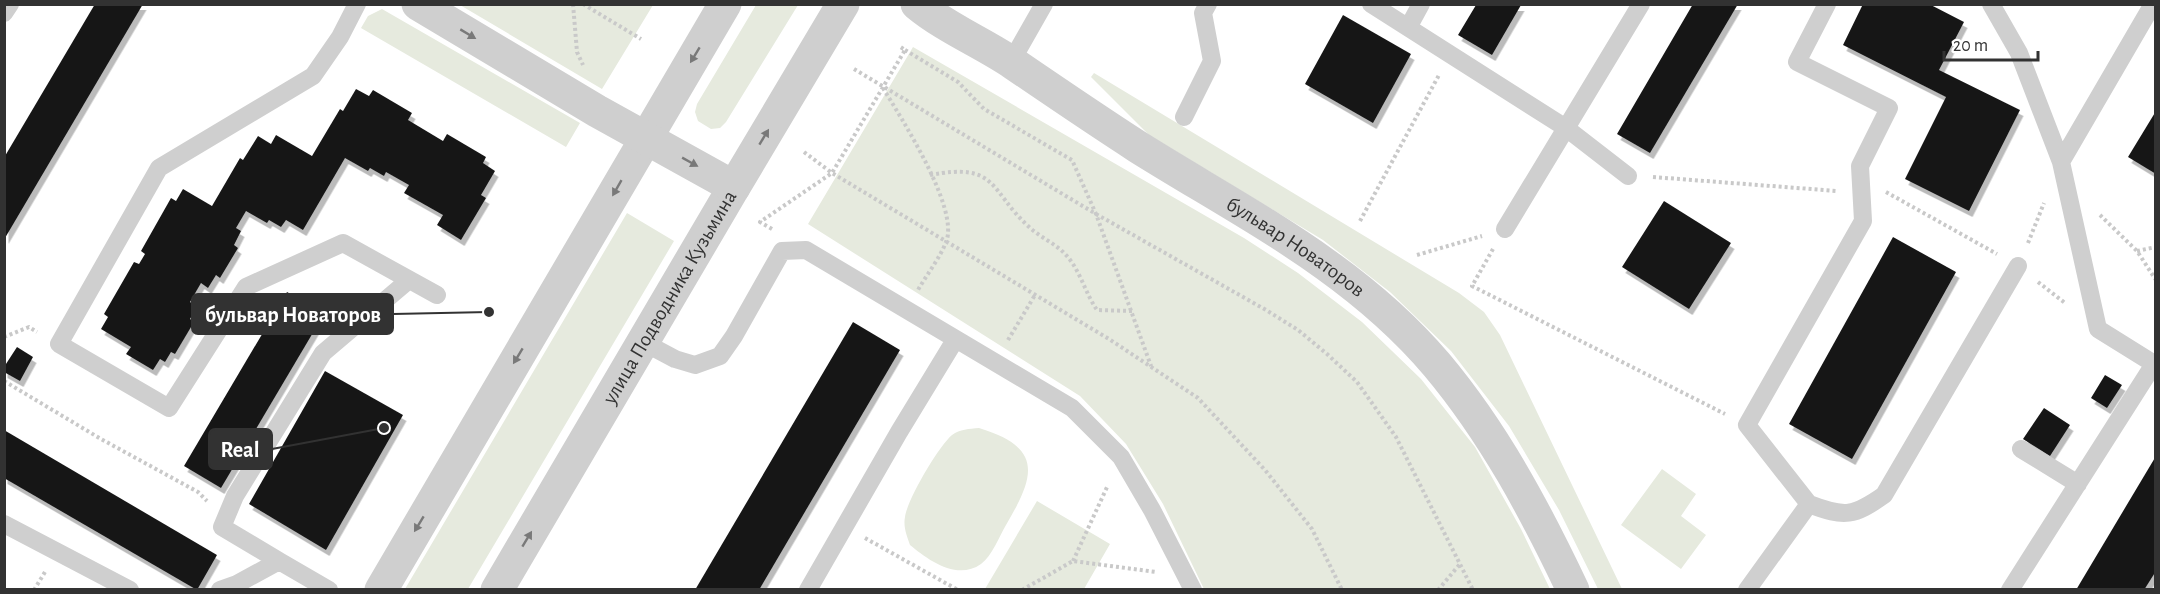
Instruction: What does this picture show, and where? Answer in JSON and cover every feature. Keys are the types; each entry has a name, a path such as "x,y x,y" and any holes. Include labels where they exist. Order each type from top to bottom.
{"street":[{"path":"418,4 734,187"},
{"path":"381,590 725,4"},
{"name":"улица Подводника Кузьмина","path":"497,590 843,4"},
{"name":"бульвар Новаторов","path":"917,4 1011,62 1139,147 1312,252 1374,302 1436,364 1492,437 1540,519 1573,590"}],"lane":[{"path":"4,13 10,4"},
{"path":"357,4 340,37 313,76 159,168 59,344 169,408 246,287 343,243 437,296"},
{"path":"1011,62 1044,4"},
{"path":"1184,117 1212,61 1203,13 1208,4"},
{"path":"1371,4 1409,26 1566,128 1628,176"},
{"path":"1409,26 1421,4"},
{"path":"1499,231 1566,128 1641,4"},
{"path":"1827,4 1797,62 1889,108 1860,166 1863,221 1747,425 1809,504 1832,513 1860,512 1884,495 2018,266"},
{"path":"1991,4 2019,53 2061,162 2098,329 2155,364 2010,590"},
{"path":"2061,162 2153,4"},
{"path":"643,342 675,359 695,365 720,356 734,336 782,251 806,250 1072,408 1121,457 1152,510 1189,583"},
{"path":"329,590 222,527 235,496 323,352 410,280"},
{"path":"808,590 844,525 955,340"},
{"path":"2021,449 2078,484"},
{"path":"1747,590 1809,504"},
{"path":"4,524 130,590"},
{"path":"220,590 237,584 279,561"}],"path":[{"path":"573,4 577,52 587,73"},
{"path":"583,4 641,39"},
{"path":"899,46 958,82 984,109 1072,160 1096,214 1151,366"},
{"path":"760,222 832,173 906,50"},
{"path":"1359,221 1450,53"},
{"path":"854,69 1096,214 1199,270 1282,320 1342,368 1357,382 1396,437 1473,590"},
{"path":"883,87 916,142 950,221 947,242 905,310"},
{"path":"804,152 832,173 1151,366 1198,398 1265,470 1312,529 1342,590"},
{"path":"2018,266 2061,162"},
{"path":"930,175 966,172 981,176 996,186 1028,226 1065,253 1075,267 1097,310 1131,311"},
{"path":"1628,176 1889,192 2018,266 2098,329"},
{"path":"2096,212 2137,251 2156,280"},
{"path":"1417,255 1499,231"},
{"path":"2137,251 2156,247"},
{"path":"1491,254 1472,286 1729,415"},
{"path":"994,363 1035,295"},
{"path":"4,337 28,327"},
{"path":"4,381 101,439 177,480"},
{"path":"1022,590 1073,561 1121,457"},
{"path":"844,525 958,590"},
{"path":"1073,561 1189,583"},
{"path":"1438,590 1460,564"}],"shaded area":[{"path":"460,5 653,5 602,89"},
{"path":"756,5 798,5 726,122 720,128 711,129 698,121 695,112 697,104"},
{"path":"382,9 580,123 566,147 361,28 368,16"},
{"path":"913,47 1244,238 1298,273 1362,322 1421,379 1475,447 1521,529 1550,589 1204,589 1163,504 1126,444 1080,396 808,224"},
{"path":"1094,73 1459,293 1484,312 1500,335 1622,589 1598,589 1559,510 1509,426 1451,351 1390,292 1323,240 1149,135 1091,77"},
{"path":"627,213 674,241 468,589 405,589"},
{"path":"979,428 1015,445 1024,455 1028,466 1027,478 1016,508 989,556 972,569 953,569 925,557 910,545 905,528 905,517 917,487 946,441 958,432"},
{"path":"1662,469 1696,494 1681,516 1706,535 1681,569 1621,525"},
{"path":"1037,501 1110,544 1084,589 985,589"}],"building":[{"path":"95,4 143,4 5,238 5,156"},
{"path":"1693,4 1738,4 1650,153 1617,134"},
{"path":"1863,4 1929,4 1964,22 1939,70 2020,110 1969,211 1905,179 1946,97 1843,45"},
{"path":"1476,5 1521,5 1492,55 1458,35"},
{"path":"1343,15 1411,54 1373,123 1305,84"},
{"path":"356,89 369,96 373,90 412,113 408,120 443,141 447,134 486,157 483,163 495,171 481,195 486,198 461,240 437,225 443,215 404,193 409,185 386,172 384,176 370,168 368,171 345,158 303,230 286,220 281,227 269,220 267,223 246,211 236,228 241,231 234,245 238,248 220,278 216,275 208,288 201,283 190,302 197,307 190,319 194,322 175,354 171,352 165,362 160,359 153,370 126,354 131,347 101,329 108,317 104,314 134,262 139,264 145,254 141,251 171,198 176,201 183,189 212,206 240,158 243,160 258,136 271,144 276,135 312,156 340,109 343,111"},
{"path":"2156,111 2156,174 2128,157"},
{"path":"1664,201 1731,243 1689,309 1622,267"},
{"path":"1893,237 1956,272 1852,459 1789,424"},
{"path":"287,292 301,300 304,295 327,309 221,488 184,466"},
{"path":"853,322 900,350 759,590 695,590"},
{"path":"17,347 33,357 20,381 4,372 4,367"},
{"path":"325,371 403,415 326,550 249,504"},
{"path":"2105,375 2122,385 2107,408 2091,398"},
{"path":"2044,408 2070,425 2050,456 2023,439"},
{"path":"4,430 217,555 197,590 4,478"},
{"path":"2156,456 2156,571 2144,590 2076,590"}],"place":[{"name":"бульвар Новаторов","path":"489,312"},
{"name":"Real","path":"384,428"}]}
